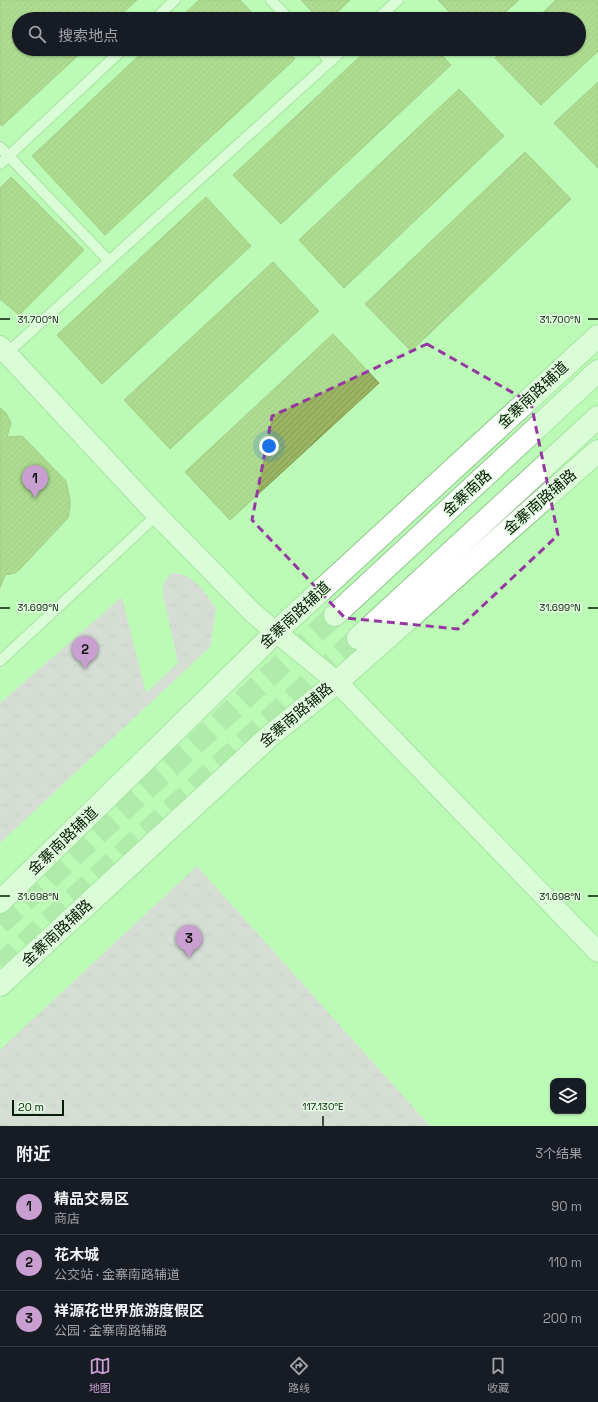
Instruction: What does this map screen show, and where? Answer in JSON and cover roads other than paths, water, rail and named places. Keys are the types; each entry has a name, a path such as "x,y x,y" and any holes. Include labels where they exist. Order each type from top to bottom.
{"main road":[{"name":"金寨南路辅道","path":"0,902 276,632 598,336"},
{"name":"金寨南路","path":"335,615 598,371"},
{"path":"358,638 598,417"},
{"name":"金寨南路辅路","path":"0,985 271,735 337,682 598,451"}],"street":[{"path":"3,350 157,515 254,614 337,682 598,952"}],"lane":[{"path":"162,12 175,0"},
{"path":"271,0 282,12"},
{"path":"385,12 398,0"},
{"path":"0,164 116,56"},
{"path":"325,56 330,61"},
{"path":"3,350 109,261 336,56"},
{"path":"0,147 109,261"},
{"path":"0,661 157,515"}],"tunnel":[{"path":"0,924 335,615"},
{"path":"0,966 358,638"}],"place":[{"name":"精品交易区","path":"35,498"},
{"name":"花木城","path":"85,669"},
{"name":"祥源花世界旅游度假区","path":"189,958"}]}
